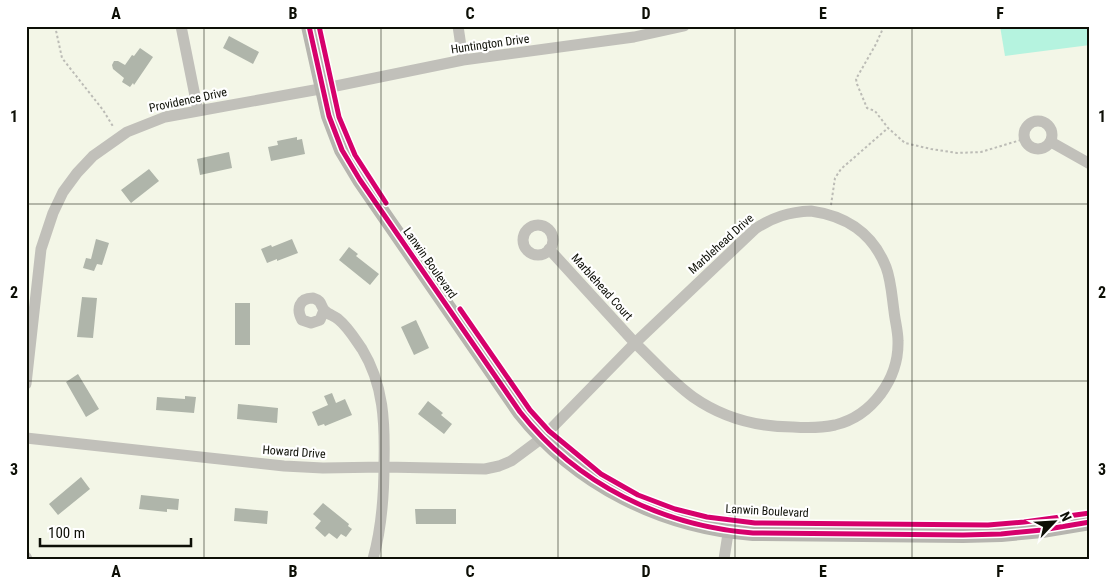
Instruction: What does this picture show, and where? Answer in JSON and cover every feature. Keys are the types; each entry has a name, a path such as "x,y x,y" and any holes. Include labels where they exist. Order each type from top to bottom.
{"street":[{"path":"181,26 198,110"},
{"name":"Lanwin Boulevard","path":"309,26 327,88"},
{"name":"Lanwin Boulevard","path":"319,26 329,116 342,150 360,180 520,412 545,434 560,454 594,480 622,497 681,521 729,526 753,533 963,535 1025,531 1090,522"},
{"path":"458,26 464,60"},
{"name":"Huntington Drive","path":"327,88 464,60 634,37 684,26"},
{"name":"Providence Drive","path":"26,384 41,249 53,213 63,192 93,156 119,137 152,121 198,110 327,88"},
{"path":"1040,120 1048,124 1051,128 1051,142 1045,148 1034,148 1027,144 1024,134 1027,126 1031,122 1040,120"},
{"path":"1051,142 1090,164"},
{"name":"Marblehead Drive","path":"545,434 635,343 755,229 767,221 782,215 811,211 829,214 853,225 868,238 879,252 889,278 898,340 897,355 890,379 882,393 862,412 850,420 822,428 771,427 751,424 728,416 694,398 635,343"},
{"name":"Marblehead Court","path":"549,250 635,343"},
{"path":"324,310 340,321 352,335 372,368 383,404 385,423 382,520 373,559"},
{"name":"Howard Drive","path":"26,438 284,466 485,469 511,461 545,434"},
{"name":"Lanwin Boulevard","path":"729,526 755,523 988,525 1090,513"},
{"path":"724,559 729,526"}],"path":[{"path":"55,26 62,58 102,110 119,137"},
{"path":"884,26 856,79 867,108 875,111 888,128 906,143 957,153 980,152 1024,139"},
{"path":"829,214 835,178 841,169 888,128"}],"water":[{"path":"1000,26 1090,26 1090,45 1005,56"}],"building":[{"path":"229,36 259,52 253,64 223,48"},
{"path":"140,48 153,57 134,85 133,83 130,87 122,82 124,78 113,69 112,65 114,61 118,61 125,65"},
{"path":"297,137 297,140 302,139 305,154 271,161 268,147 278,145 277,141"},
{"path":"229,152 232,168 200,175 197,159"},
{"path":"149,169 159,181 131,203 121,190"},
{"path":"96,239 109,243 102,265 97,264 94,271 83,268 86,258 91,259"},
{"path":"292,239 298,253 267,263 261,249"},
{"path":"349,247 358,254 356,256 379,274 370,285 339,260"},
{"path":"82,297 97,298 93,338 77,337"},
{"path":"235,303 250,303 250,345 235,345"},
{"path":"416,320 429,348 414,355 401,327"},
{"path":"78,374 99,409 86,417 66,382"},
{"path":"332,393 336,403 345,399 352,415 325,426 324,424 318,426 312,412 328,405 324,396"},
{"path":"185,396 196,397 194,413 156,410 157,397 185,399"},
{"path":"428,401 443,413 441,415 452,424 444,434 418,414"},
{"path":"238,404 278,408 277,423 237,419"},
{"path":"81,477 90,489 58,515 49,504"},
{"path":"141,495 179,499 178,510 167,509 167,512 139,509"},
{"path":"323,503 349,524 348,526 352,529 346,537 341,534 337,539 329,533 325,537 315,528 321,521 313,514"},
{"path":"235,508 268,511 267,524 234,521"},
{"path":"415,509 456,509 456,524 416,524"}],"cycle path":[{"path":"309,26 329,116 342,150 360,180 520,412 543,438 595,480 624,497 654,511 719,529 753,533 1001,534 1042,530 1090,522"},
{"path":"319,26 339,117 355,155 386,203"},
{"path":"460,309 530,410 549,431 601,474 638,495 675,509 707,517 755,523 988,525 1090,513"}]}
